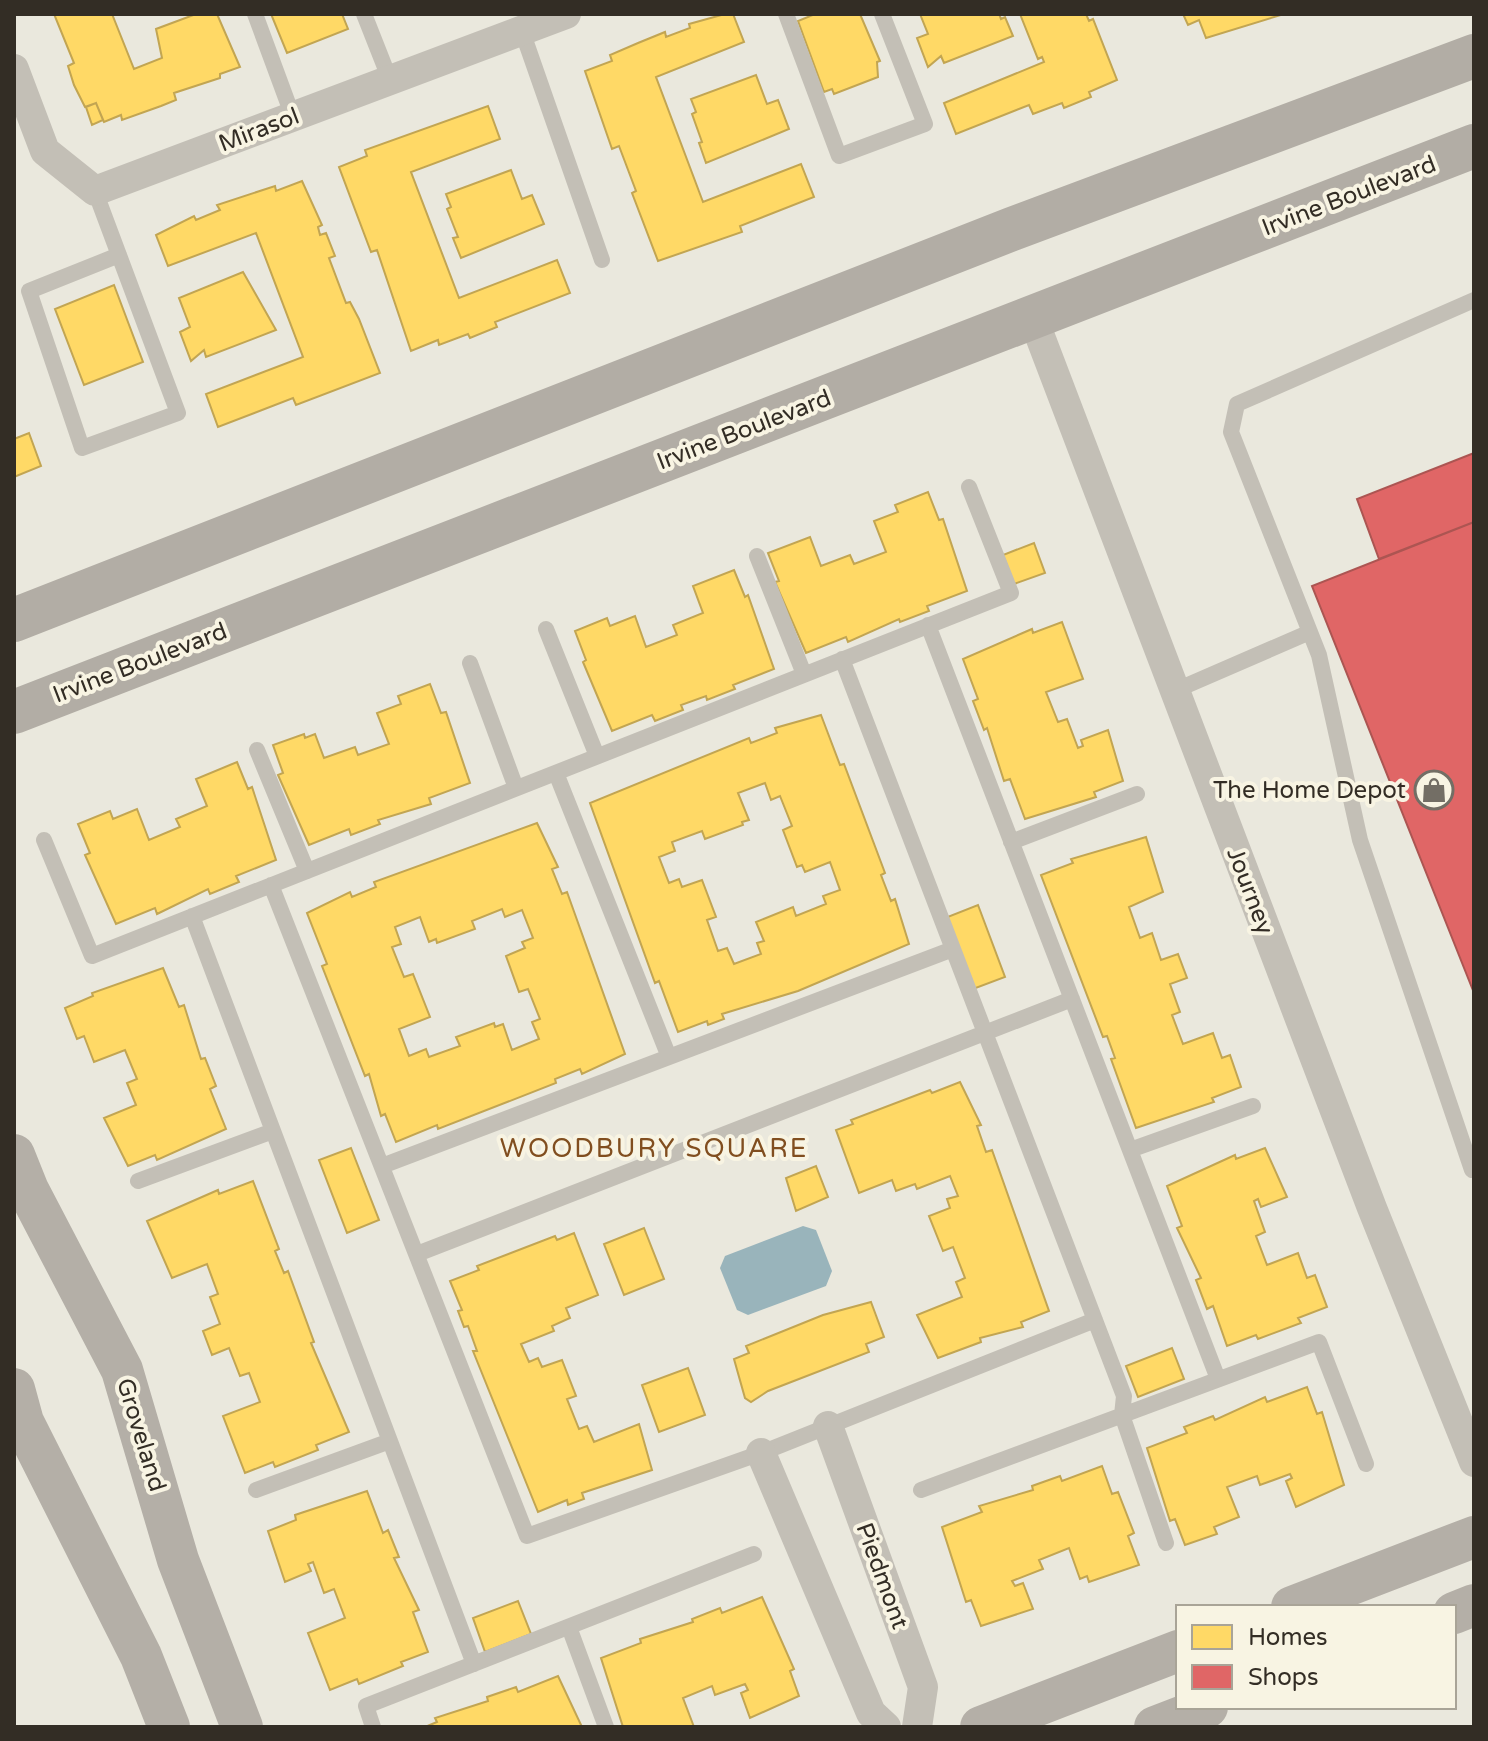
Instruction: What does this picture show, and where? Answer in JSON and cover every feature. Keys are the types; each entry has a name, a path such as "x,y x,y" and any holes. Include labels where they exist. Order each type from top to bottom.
{"main road":[{"path":"14,620 998,235 1474,56"},
{"name":"Irvine Boulevard","path":"14,712 1474,146"}],"street":[{"name":"Mirasol","path":"95,191 566,14"},
{"path":"14,69 45,151 95,191"},
{"name":"Journey","path":"1033,318 1366,1193 1474,1462"},
{"name":"Groveland","path":"14,1155 28,1190 122,1370 178,1560 242,1727"},
{"path":"14,1389 23,1422 141,1656 169,1727"},
{"name":"Piedmont","path":"828,1426 923,1687 917,1727"},
{"path":"761,1453 871,1713 886,1727"},
{"path":"1297,1605 1474,1537"},
{"path":"981,1727 1176,1652"},
{"path":"1155,1727 1202,1709"}],"lane":[{"path":"255,14 293,117"},
{"path":"364,14 390,80"},
{"path":"786,14 839,156 925,124 882,14"},
{"path":"522,31 602,260"},
{"path":"95,191 119,255 178,413 82,448 29,291 119,255"},
{"path":"1472,1170 1360,840 1319,655 1231,432 1237,404 1474,300"},
{"path":"44,840 92,956 1011,593 969,487"},
{"path":"757,556 804,674"},
{"path":"928,625 1218,1379"},
{"path":"546,629 597,756"},
{"path":"1174,691 1310,632"},
{"path":"842,659 1124,1396 1122,1415 1166,1543"},
{"path":"470,663 516,788"},
{"path":"257,750 307,871"},
{"path":"556,773 669,1057"},
{"path":"1011,842 1137,794"},
{"path":"271,885 527,1536 761,1453 1095,1320"},
{"path":"192,916 474,1664"},
{"path":"382,1166 953,949"},
{"path":"417,1254 1072,999"},
{"path":"1130,1150 1253,1106"},
{"path":"138,1181 273,1131"},
{"path":"921,1490 1319,1342 1366,1464"},
{"path":"256,1490 390,1441"},
{"path":"373,1727 366,1706 754,1554"},
{"path":"569,1627 606,1727"}],"water":[{"path":"803,1226 816,1230 832,1271 826,1286 748,1315 737,1310 720,1268 725,1256"}],"building: Homes":[{"path":"54,14 112,14 134,69 162,58 156,29 196,14 217,14 240,67 220,74 220,78 174,93 176,100 122,120 121,115 104,122 96,103 85,107 74,85 68,66 74,63"},
{"path":"271,14 342,14 348,29 287,53"},
{"path":"733,14 744,42 656,77 703,202 801,164 814,197 740,226 742,232 658,261 632,193 636,191 619,146 612,149 585,71 612,61 610,55 665,32 666,37 690,28 689,24"},
{"path":"815,14 860,14 880,61 877,62 878,77 834,94 832,89 824,92 798,21"},
{"path":"920,14 999,14 1001,19 1005,17 1013,36 944,63 941,56 928,67 917,38 928,34"},
{"path":"1020,14 1086,14 1089,21 1093,19 1117,80 1089,92 1091,97 1064,108 1062,103 1033,114 1029,105 956,134 944,103 1044,62 1042,57 1038,59"},
{"path":"1183,14 1284,14 1206,38 1199,20 1188,25"},
{"path":"756,75 767,104 778,100 789,129 706,163 692,114 696,112 691,99"},
{"path":"96,103 103,120 92,125 86,107"},
{"path":"488,106 500,139 411,172 459,298 557,260 570,293 495,322 497,327 470,338 468,334 439,345 438,340 411,351 377,250 371,252 339,167 367,156 365,150"},
{"path":"511,170 522,199 532,195 544,224 461,258 453,238 458,237 447,209 451,207 446,194"},
{"path":"302,181 322,225 318,227 320,235 326,233 335,256 329,258 346,303 350,302 359,319 380,373 296,405 293,398 218,427 206,394 303,357 256,233 168,266 156,235 194,216 196,220 220,210 217,205 275,186 276,191"},
{"path":"243,272 276,330 206,357 204,350 191,361 180,332 190,327 179,298"},
{"path":"114,285 143,362 84,385 55,309"},
{"path":"29,433 41,466 14,477 14,439"},
{"path":"928,492 939,520 943,519 967,591 927,606 929,611 900,622 899,619 848,642 846,637 806,653 775,582 779,581 768,553 810,537 821,566 850,555 854,564 886,552 874,521 898,512 895,505"},
{"path":"1034,543 1045,573 1014,584 1003,555"},
{"path":"734,570 745,597 748,595 774,669 733,685 735,689 707,700 706,696 681,705 683,710 655,721 652,715 612,731 583,662 586,660 575,631 607,618 610,626 635,616 646,647 677,635 673,625 703,613 693,586"},
{"path":"1062,622 1083,679 1046,692 1058,722 1067,719 1078,748 1083,746 1081,740 1108,730 1123,781 1094,792 1096,797 1025,819 1010,779 1004,781 987,728 984,730 973,701 978,699 963,659 1032,629 1033,633"},
{"path":"430,684 441,713 446,712 470,783 429,798 431,804 378,820 380,824 351,835 349,829 309,845 278,775 283,773 273,745 304,734 305,738 315,734 324,758 355,747 358,755 389,744 377,713 401,704 398,696"},
{"path":"821,715 840,765 844,764 885,873 881,875 891,901 895,899 909,944 798,991 722,1014 724,1019 708,1025 707,1021 678,1032 659,981 655,983 590,803 749,738 751,743 777,733 775,728","holes":["765,783 771,800 780,796 792,826 783,830 797,867 802,865 805,872 830,862 840,890 823,896 826,904 796,916 793,907 756,922 764,941 757,943 761,954 734,964 727,948 718,951 707,920 716,917 702,880 682,887 679,879 669,883 659,857 675,851 672,842 702,831 705,839 743,825 742,822 749,820 738,793"]},
{"path":"237,762 248,789 252,787 276,860 236,876 239,882 210,894 208,889 157,914 155,908 116,924 85,855 90,853 78,824 110,811 113,819 137,809 149,840 180,827 176,819 207,806 196,779"},
{"path":"537,823 558,867 552,869 562,894 567,892 625,1054 582,1074 580,1069 555,1079 556,1083 396,1142 385,1114 381,1116 369,1074 365,1076 322,966 327,964 307,913 350,892 352,897 376,887 374,882","holes":["502,909 505,917 522,910 533,938 522,942 525,948 506,956 519,992 528,989 540,1019 532,1022 539,1039 512,1050 503,1024 495,1027 494,1023 456,1037 460,1046 429,1057 426,1049 409,1056 399,1029 430,1017 413,974 404,977 392,947 401,944 395,927 420,917 429,942 436,939 437,943 475,929 472,921"]},
{"path":"1146,837 1163,892 1129,907 1140,938 1152,933 1161,960 1178,954 1187,978 1170,984 1180,1012 1172,1015 1183,1044 1213,1033 1222,1058 1230,1055 1241,1087 1212,1098 1214,1102 1136,1128 1111,1059 1115,1058 1107,1036 1103,1037 1041,875 1073,863 1071,859"},
{"path":"978,905 1005,977 973,989 945,918"},
{"path":"163,968 179,1007 184,1005 201,1059 205,1058 216,1086 210,1089 226,1129 157,1160 155,1155 128,1166 104,1118 136,1105 127,1083 137,1079 125,1050 94,1062 84,1036 77,1039 65,1008 93,996 92,993"},
{"path":"960,1082 981,1125 977,1126 986,1152 992,1150 1049,1311 1021,1322 1023,1327 980,1338 981,1342 938,1358 917,1315 962,1297 956,1282 965,1278 953,1247 943,1251 929,1216 950,1208 947,1199 958,1196 950,1176 917,1189 915,1184 896,1191 892,1180 859,1193 836,1130 853,1124 851,1120"},
{"path":"351,1148 379,1220 347,1233 319,1160"},
{"path":"1265,1148 1287,1197 1261,1207 1258,1199 1254,1201 1265,1232 1256,1236 1267,1265 1298,1253 1307,1278 1315,1275 1327,1307 1298,1318 1301,1323 1258,1339 1256,1335 1227,1346 1213,1306 1207,1309 1196,1280 1201,1278 1177,1228 1182,1226 1167,1186 1235,1155 1236,1159"},
{"path":"816,1166 828,1197 796,1211 786,1178"},
{"path":"253,1181 279,1249 275,1251 284,1273 288,1271 314,1342 311,1343 349,1432 316,1445 318,1450 275,1467 273,1462 245,1473 223,1416 260,1402 249,1373 240,1376 229,1348 212,1355 203,1331 220,1324 210,1297 218,1294 207,1264 172,1278 147,1221 218,1190 219,1194"},
{"path":"644,1228 664,1279 624,1295 604,1244"},
{"path":"574,1233 598,1295 566,1308 570,1318 552,1326 554,1331 521,1344 529,1362 538,1358 542,1367 562,1360 576,1396 567,1399 579,1429 587,1426 594,1442 639,1424 652,1470 582,1493 584,1499 568,1505 567,1500 538,1512 473,1351 477,1351 468,1326 464,1327 458,1311 462,1310 450,1281 479,1270 477,1266 555,1236 557,1240"},
{"path":"871,1302 884,1337 866,1344 869,1352 768,1391 751,1402 745,1398 734,1359 749,1353 746,1346 823,1315"},
{"path":"1172,1348 1184,1379 1138,1397 1126,1366"},
{"path":"688,1368 705,1415 659,1432 642,1385"},
{"path":"1307,1387 1317,1414 1322,1412 1344,1485 1296,1507 1286,1481 1292,1478 1290,1474 1260,1485 1257,1476 1227,1487 1239,1517 1214,1527 1217,1534 1185,1545 1175,1519 1170,1521 1147,1448 1187,1433 1184,1427 1213,1416 1215,1420 1265,1397 1267,1402"},
{"path":"1102,1466 1112,1494 1118,1492 1134,1533 1128,1536 1139,1565 1089,1582 1087,1576 1080,1579 1069,1548 1039,1560 1043,1569 1012,1581 1015,1586 1023,1583 1033,1609 981,1626 971,1600 966,1602 942,1527 982,1512 979,1506 1033,1490 1032,1486 1060,1476 1062,1481"},
{"path":"367,1491 383,1533 388,1530 399,1557 394,1558 419,1610 413,1612 428,1652 359,1684 357,1679 330,1690 308,1633 345,1618 334,1589 324,1593 313,1562 308,1564 311,1571 285,1582 268,1531 296,1520 295,1515"},
{"path":"762,1597 794,1669 790,1671 799,1696 750,1718 741,1693 748,1690 745,1684 715,1695 712,1686 683,1698 694,1727 623,1727 601,1658 641,1643 640,1639 693,1622 692,1619 720,1608 722,1613"},
{"path":"518,1601 531,1634 485,1652 473,1618"},
{"path":"558,1676 582,1727 425,1727 437,1722 435,1718 488,1701 487,1697 516,1687 518,1692"}],"building: Shops":[{"path":"1474,453 1474,522 1379,559 1357,499"},
{"name":"The Home Depot","path":"1474,522 1474,993 1312,586"}],"place":[{"name":"The Home Depot","path":"1434,790"}],"district":[{"name":"WOODBURY SQUARE","path":"654,1148"}]}
